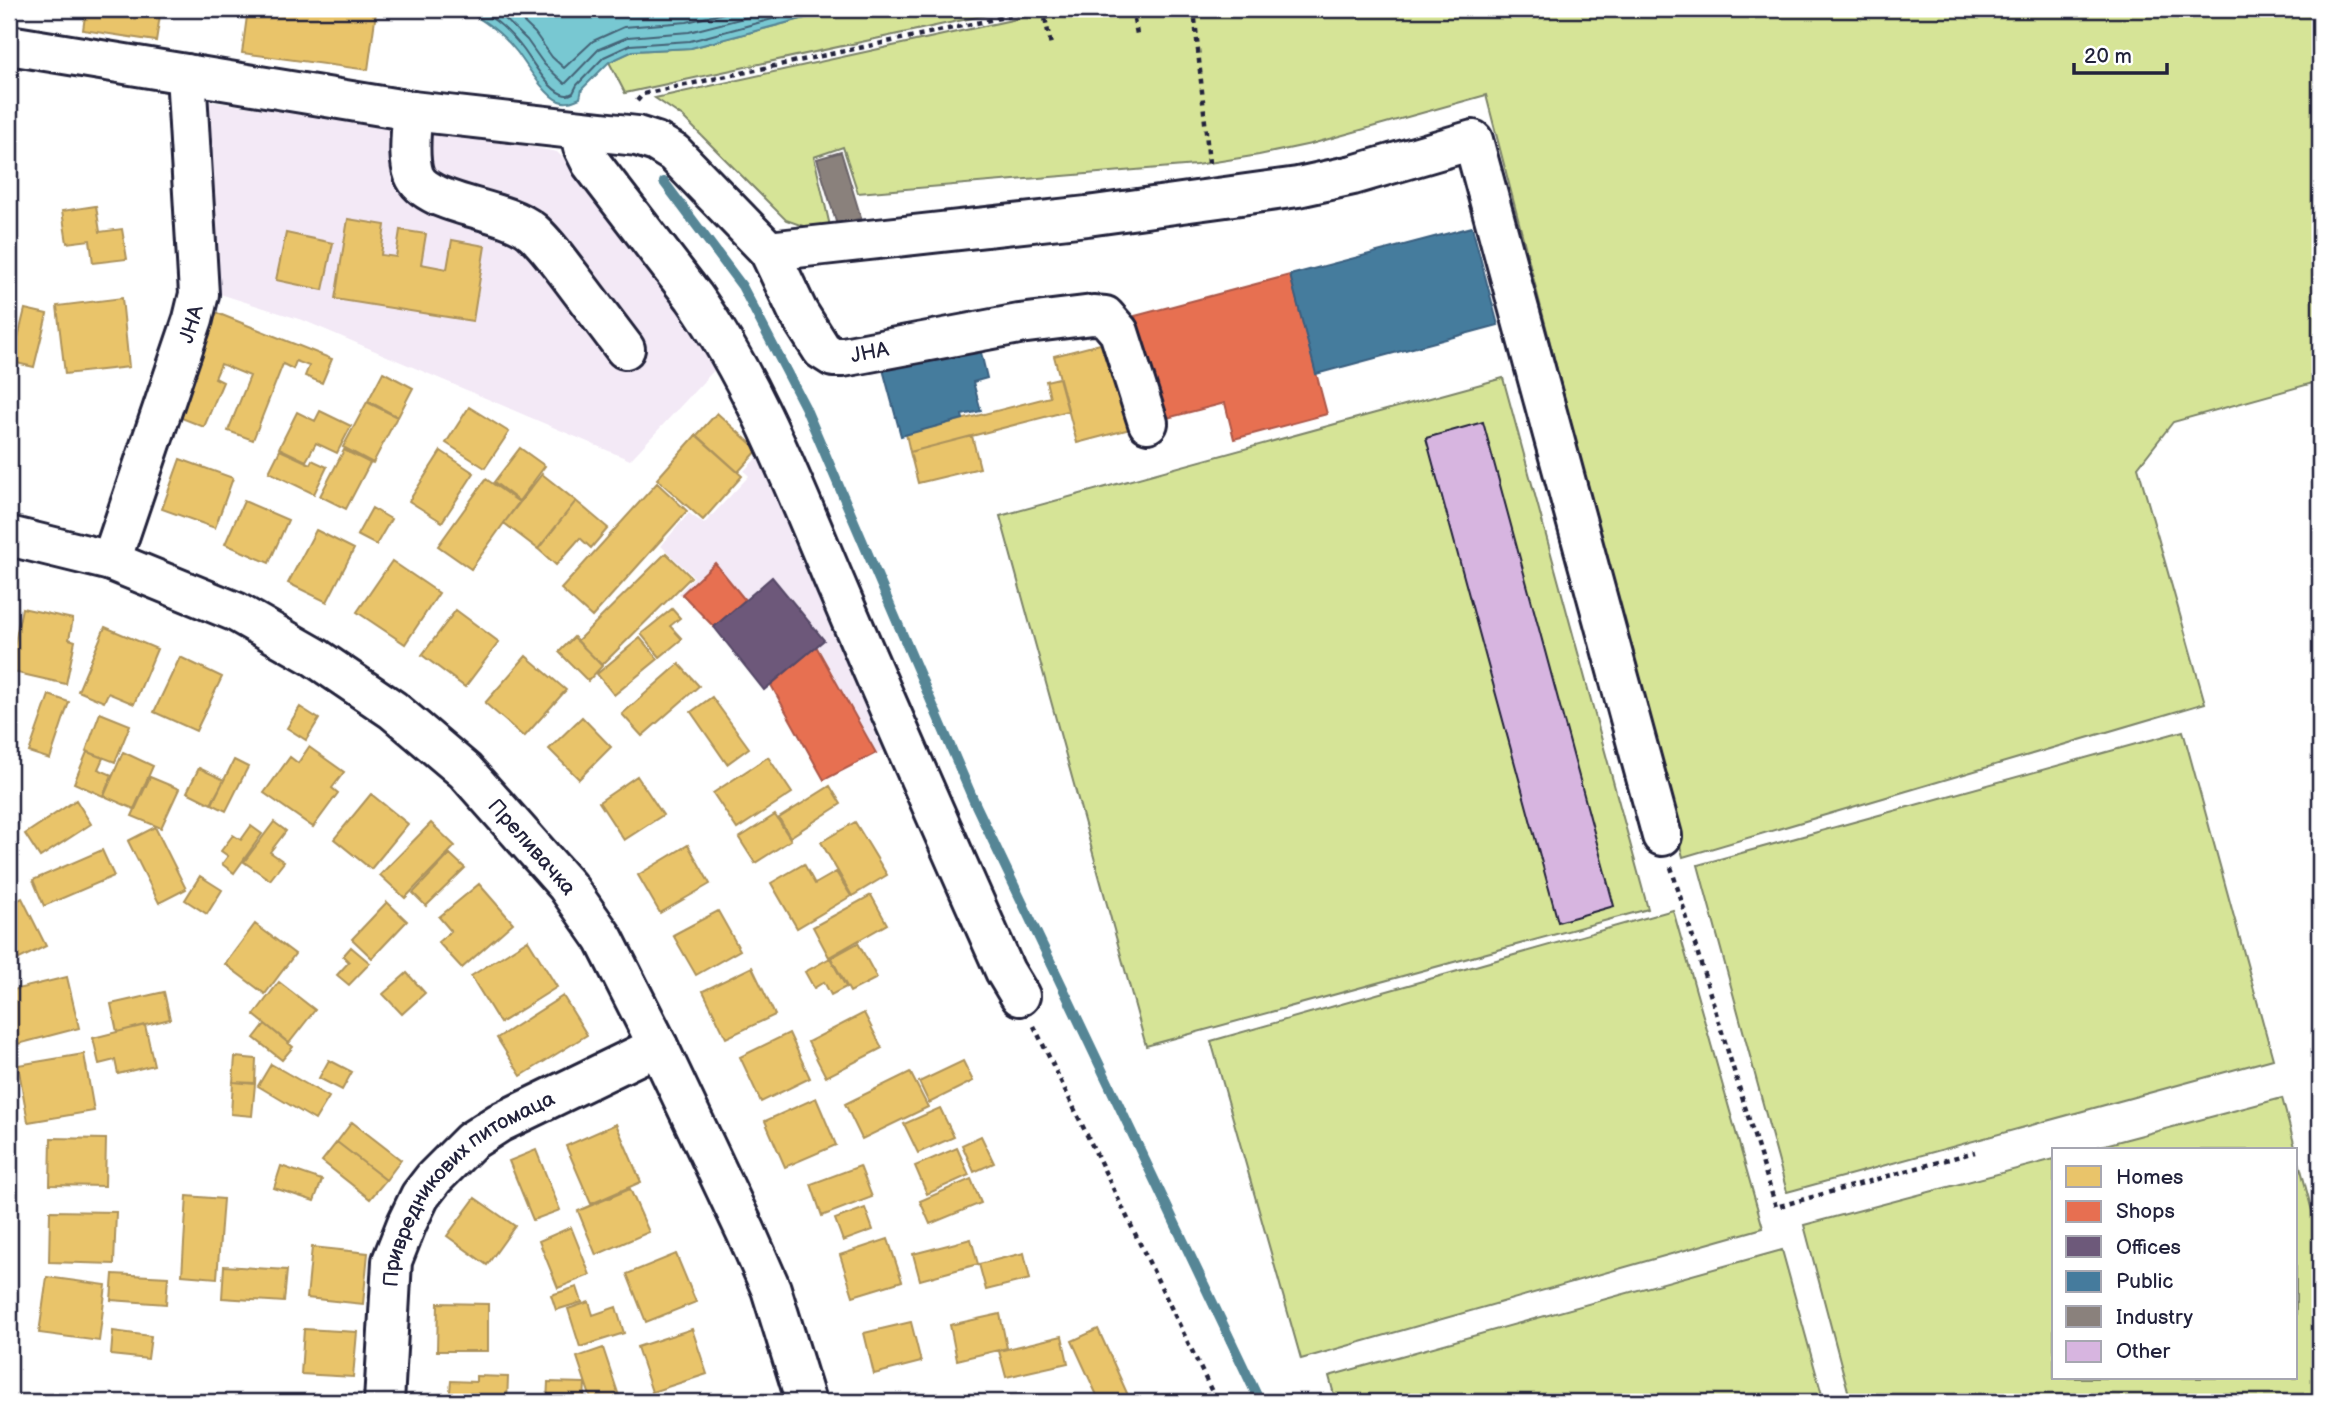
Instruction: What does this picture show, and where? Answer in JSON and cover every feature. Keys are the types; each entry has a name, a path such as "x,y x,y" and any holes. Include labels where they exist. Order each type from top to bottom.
{"street":[{"name":"ЈНА","path":"9,45 412,111 638,136 656,142 674,153 769,251 804,321 822,350 838,358 1019,324 1093,315 1105,316 1119,331 1148,423"},
{"name":"ЈНА","path":"111,561 193,319 199,294 186,74"},
{"path":"412,111 412,165 415,178 424,189 437,197 498,213 531,230 625,349"},
{"path":"593,131 583,148 591,163 709,318 747,385 1005,971 1020,996"},
{"path":"769,251 1087,216 1298,187 1353,175 1473,140 1662,836"},
{"name":"Преливачка","path":"9,537 111,561 236,612 315,657 393,710 465,771 567,886 604,939 658,1046 771,1289 806,1402"},
{"name":"Привредникових питомаца","path":"384,1402 392,1261 420,1196 471,1141 499,1123 658,1046"}],"path":[{"path":"593,131 643,94 1042,9 1051,45"},
{"path":"1132,9 1137,34"},
{"path":"1194,9 1209,163"},
{"path":"1662,836 1776,1208 1975,1153"},
{"path":"1020,996 1217,1402"}],"shaded area":[{"path":"200,100 370,124 446,130 557,152 606,201 720,364 630,460 305,321 214,292"},
{"path":"766,448 888,748 824,780 771,685 764,690 714,627 679,593 694,577 661,546 689,513 704,524 749,476 744,471"}],"green space":[{"path":"839,9 1014,9 625,93 609,62 633,51 691,48"},
{"path":"1062,9 2320,9 2320,381 2173,422 2138,467 2205,703 1683,857 1486,95 1311,144 1196,165 858,193 843,147 814,157 830,226 803,226 786,220 683,117 655,98"},
{"path":"1503,378 1648,909 1146,1046 1000,516"},
{"path":"2183,731 2273,1059 1787,1192 1698,865"},
{"path":"1673,910 1763,1228 1301,1359 1211,1041"},
{"path":"2282,1098 2295,1148 2094,1148"},
{"path":"2298,1158 2320,1241 2320,1402 1851,1402 1804,1225 2052,1160 2052,1380 2298,1380"},
{"path":"1782,1250 1824,1402 1336,1402 1329,1376"}],"water":[{"path":"462,9 839,9 691,48 633,51 609,62 582,89 580,98 565,102 548,93 499,33"}],"building: Homes":[{"path":"86,9 161,9 156,41 83,30"},
{"path":"248,9 353,9 376,12 368,70 242,53"},
{"path":"96,206 100,232 122,229 127,259 93,263 90,240 67,243 62,211"},
{"path":"348,219 385,225 381,255 396,257 400,230 426,234 421,264 447,269 452,240 485,246 473,321 335,299"},
{"path":"286,233 333,243 323,290 276,280"},
{"path":"122,298 129,367 65,374 57,306"},
{"path":"9,309 13,310 9,329"},
{"path":"25,309 47,314 34,367 12,362"},
{"path":"212,311 332,359 322,383 305,376 309,366 296,361 293,369 283,364 253,440 228,431 250,376 221,364 215,378 223,382 204,427 174,415"},
{"path":"1108,342 1130,429 1077,443 1054,356"},
{"path":"383,372 413,388 398,417 368,401"},
{"path":"1059,378 1068,411 910,452 906,434 1050,397 1046,381"},
{"path":"367,402 397,417 373,463 343,447"},
{"path":"469,407 509,432 485,468 446,443"},
{"path":"320,411 351,426 337,453 316,443 306,461 279,448 297,412 315,421"},
{"path":"717,413 758,450 738,472 697,435"},
{"path":"696,435 742,476 703,520 657,479"},
{"path":"972,436 980,468 918,483 910,452"},
{"path":"520,448 545,466 519,501 494,482"},
{"path":"280,450 310,464 312,460 327,467 314,494 269,472"},
{"path":"344,450 370,463 346,509 320,496"},
{"path":"441,451 474,473 442,522 409,501"},
{"path":"180,459 233,478 215,528 162,509"},
{"path":"542,474 576,501 538,549 504,523"},
{"path":"486,479 519,502 471,569 438,546"},
{"path":"657,483 687,511 592,617 561,589"},
{"path":"244,501 288,520 269,563 225,544"},
{"path":"576,501 608,528 591,548 580,538 556,565 538,549"},
{"path":"372,508 391,519 376,545 357,535"},
{"path":"316,530 354,549 327,602 288,583"},
{"path":"666,553 691,577 602,665 577,641"},
{"path":"392,561 439,593 405,644 357,612"},
{"path":"22,608 73,619 69,639 75,641 66,684 9,671"},
{"path":"672,609 680,618 670,626 682,639 660,657 641,634"},
{"path":"456,610 499,642 465,687 422,655"},
{"path":"105,627 157,649 134,704 108,693 104,702 78,691"},
{"path":"574,637 602,666 588,681 559,652"},
{"path":"640,638 658,659 614,695 597,674"},
{"path":"526,656 566,690 524,737 485,703"},
{"path":"180,657 222,677 196,731 154,712"},
{"path":"679,664 699,686 642,736 622,714"},
{"path":"49,695 69,702 50,759 29,752"},
{"path":"712,697 749,748 727,764 691,712"},
{"path":"300,707 319,719 306,740 287,728"},
{"path":"100,713 130,725 115,762 86,751"},
{"path":"582,717 611,747 579,779 549,749"},
{"path":"309,747 344,772 332,788 338,793 313,827 264,793 290,757 298,763"},
{"path":"87,752 103,758 98,769 112,775 103,796 74,783"},
{"path":"123,752 153,766 134,809 104,796"},
{"path":"768,757 792,793 737,829 713,793"},
{"path":"234,760 248,767 226,811 212,804"},
{"path":"199,768 224,780 211,804 187,792"},
{"path":"637,776 663,815 624,840 599,802"},
{"path":"150,777 179,789 161,828 132,816"},
{"path":"830,786 841,804 790,837 779,818"},
{"path":"371,794 408,824 371,869 334,839"},
{"path":"76,800 91,824 40,857 25,834"},
{"path":"775,815 791,840 755,863 739,838"},
{"path":"274,822 286,831 270,852 284,862 270,880 244,862"},
{"path":"855,822 887,875 852,896 821,842"},
{"path":"431,823 455,846 405,898 380,875"},
{"path":"251,826 262,834 234,873 222,864 228,856 221,851 233,835 241,840"},
{"path":"155,827 186,889 159,903 128,841"},
{"path":"688,845 710,884 660,913 638,875"},
{"path":"102,850 114,876 44,906 33,880"},
{"path":"450,854 465,868 426,906 413,893"},
{"path":"804,864 815,884 836,872 851,896 797,928 771,883"},
{"path":"200,876 222,890 207,914 185,900"},
{"path":"479,884 513,923 462,968 438,942 451,931 439,917"},
{"path":"871,895 887,924 829,957 813,927"},
{"path":"22,898 46,946 9,964 9,905"},
{"path":"387,902 407,921 372,958 352,939"},
{"path":"718,911 740,950 696,975 673,935"},
{"path":"255,924 295,954 265,994 225,964"},
{"path":"528,940 557,987 500,1023 471,976"},
{"path":"858,943 877,978 850,992 831,958"},
{"path":"351,947 370,963 349,985 337,975 349,962 343,956"},
{"path":"830,958 846,987 831,995 824,982 814,988 805,972"},
{"path":"752,967 775,1015 726,1038 703,991"},
{"path":"407,973 425,993 402,1014 383,994"},
{"path":"67,977 79,1028 14,1045 9,1023 9,991"},
{"path":"279,982 315,1010 289,1043 254,1015"},
{"path":"164,992 170,1019 117,1032 111,1004"},
{"path":"563,996 587,1035 521,1076 497,1038"},
{"path":"864,1013 882,1048 826,1077 808,1042"},
{"path":"265,1024 293,1047 282,1060 254,1038"},
{"path":"145,1025 154,1065 118,1074 115,1060 99,1064 93,1038"},
{"path":"789,1033 810,1078 761,1102 740,1057"},
{"path":"84,1054 94,1111 28,1122 18,1065"},
{"path":"235,1057 256,1059 255,1083 233,1082"},
{"path":"329,1060 352,1072 342,1090 319,1078"},
{"path":"963,1061 973,1081 929,1103 919,1082"},
{"path":"271,1064 329,1097 315,1120 258,1086"},
{"path":"910,1072 928,1107 862,1139 845,1104"},
{"path":"233,1082 255,1084 252,1116 231,1114"},
{"path":"816,1098 836,1145 785,1167 765,1121"},
{"path":"940,1108 954,1137 918,1153 904,1124"},
{"path":"352,1122 401,1160 386,1180 337,1142"},
{"path":"616,1124 641,1182 591,1204 566,1146"},
{"path":"981,1136 994,1163 974,1172 962,1145"},
{"path":"51,1138 106,1139 105,1186 50,1185"},
{"path":"337,1142 386,1180 370,1199 322,1161"},
{"path":"957,1148 969,1175 927,1194 915,1166"},
{"path":"536,1150 560,1210 533,1220 509,1161"},
{"path":"281,1166 322,1180 314,1201 274,1188"},
{"path":"860,1166 872,1197 822,1216 811,1184"},
{"path":"971,1179 981,1203 930,1224 920,1201"},
{"path":"630,1189 649,1232 596,1255 578,1211"},
{"path":"187,1196 223,1199 217,1278 182,1275"},
{"path":"475,1198 515,1226 487,1265 447,1236"},
{"path":"865,1208 873,1230 843,1241 835,1219"},
{"path":"50,1211 116,1212 114,1264 49,1262"},
{"path":"571,1227 590,1275 558,1288 539,1241"},
{"path":"888,1239 902,1281 853,1296 840,1255"},
{"path":"971,1239 978,1264 920,1280 913,1254"},
{"path":"312,1247 368,1253 363,1304 307,1298"},
{"path":"1024,1253 1030,1279 986,1290 979,1264"},
{"path":"676,1254 696,1302 646,1322 627,1274"},
{"path":"224,1266 287,1270 284,1302 222,1298"},
{"path":"113,1274 168,1277 166,1304 111,1300"},
{"path":"47,1277 106,1285 99,1341 39,1333"},
{"path":"577,1287 582,1302 556,1310 551,1295"},
{"path":"589,1302 593,1315 616,1307 624,1333 580,1347 568,1309"},
{"path":"438,1303 488,1304 488,1351 437,1351"},
{"path":"1000,1314 1007,1348 957,1360 950,1325"},
{"path":"911,1322 921,1362 874,1374 864,1333"},
{"path":"304,1329 357,1332 353,1377 301,1374"},
{"path":"692,1329 707,1374 652,1392 637,1347"},
{"path":"1098,1329 1131,1402 1100,1402 1072,1341"},
{"path":"113,1331 151,1336 148,1359 111,1355"},
{"path":"1062,1336 1068,1363 1006,1377 999,1351"},
{"path":"603,1348 621,1402 592,1402 577,1357"},
{"path":"476,1376 508,1377 507,1402 449,1402 451,1381 476,1382"},
{"path":"548,1382 585,1383 584,1402 547,1402"},
{"path":"732,1393 734,1402 699,1402"},
{"path":"647,1395 650,1402 624,1402"}],"building: Shops":[{"path":"1290,275 1327,414 1234,439 1225,403 1163,419 1135,316"},
{"path":"715,563 745,600 714,627 682,594"},
{"path":"816,646 876,753 824,780 771,685"}],"building: Offices":[{"path":"772,577 824,640 764,690 714,627"}],"building: Public":[{"path":"1472,227 1498,325 1316,374 1290,275"},
{"path":"979,344 987,378 973,382 981,411 962,415 963,419 901,436 881,362"}],"building: Industry":[{"path":"841,152 861,218 837,225 817,159"}],"building: Other":[{"path":"1483,422 1614,906 1558,922 1426,438"}],"waterway":[{"path":"664,182 742,286 805,407 973,799 1260,1402"}]}
